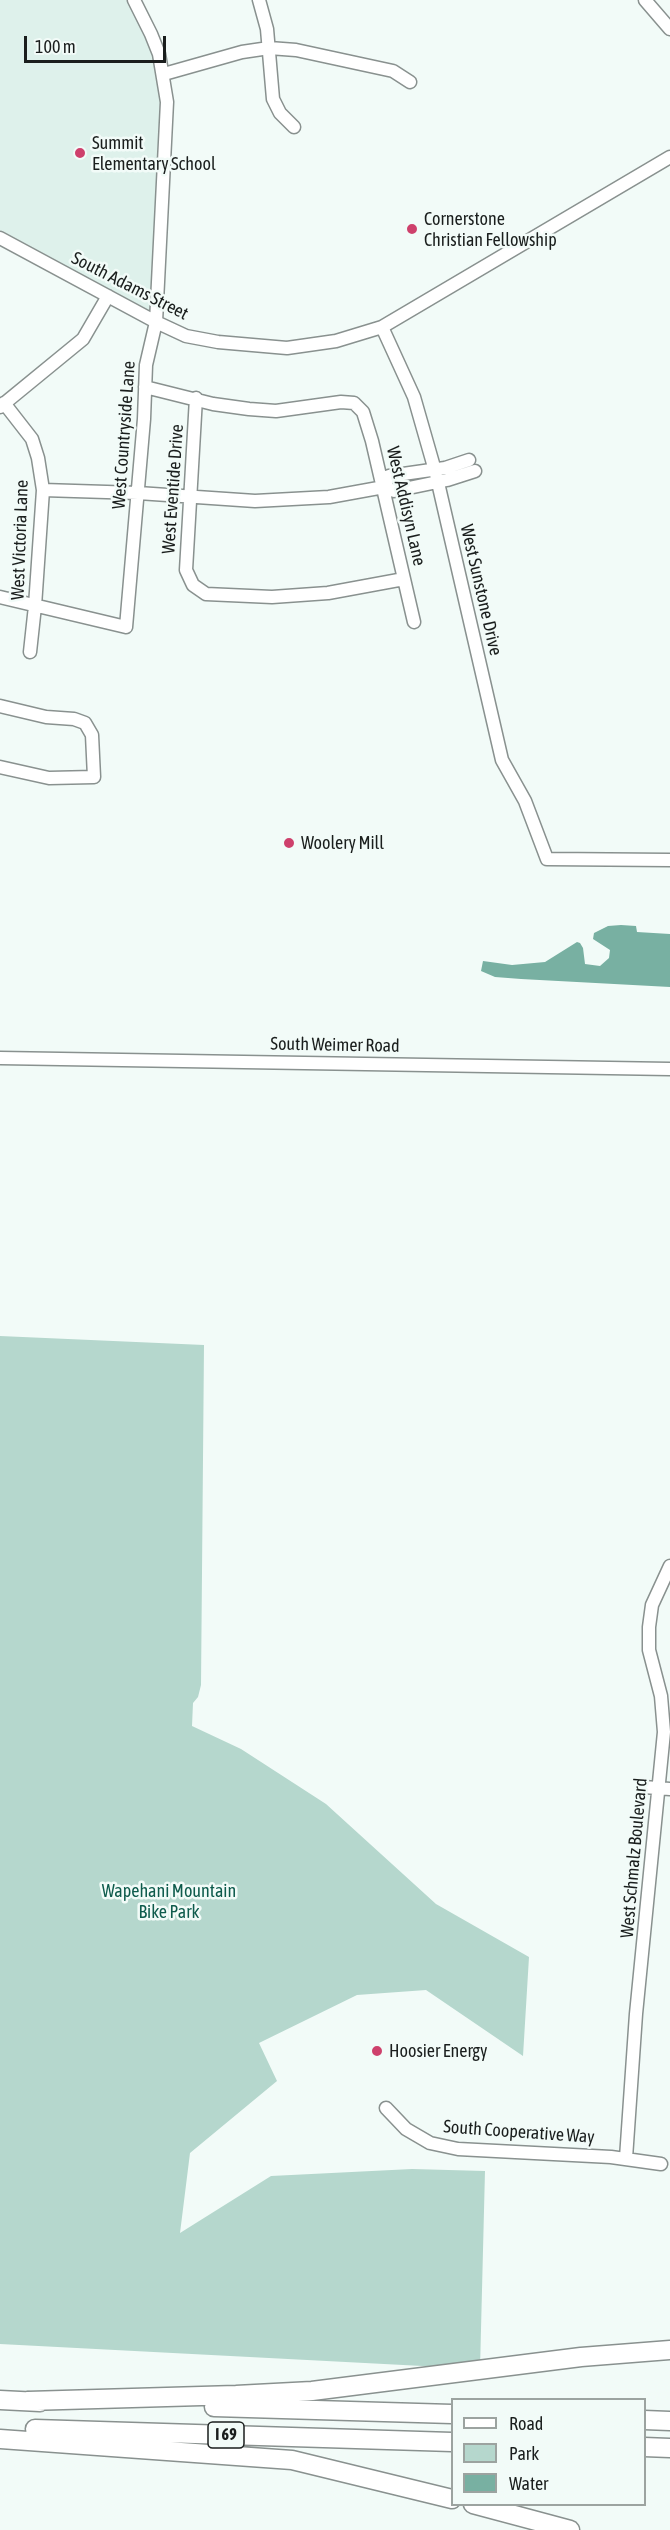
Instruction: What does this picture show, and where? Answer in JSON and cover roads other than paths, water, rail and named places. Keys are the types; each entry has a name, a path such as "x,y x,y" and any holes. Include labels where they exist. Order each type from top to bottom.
{"highway":[{"path":"28,2401 312,2391 581,2357 670,2350"},
{"name":"I 69","path":"0,2400 451,2414"},
{"path":"646,2420 670,2421"},
{"name":"I 69","path":"0,2428 451,2442"},
{"path":"0,2439 292,2460 451,2499"},
{"path":"646,2447 670,2448"},
{"path":"476,2506 570,2530"}],"street":[{"name":"West Countryside Lane","path":"35,606 126,627 146,365 156,322 167,102 164,74 152,34 134,0"},
{"path":"259,0 266,23 275,105 294,127"},
{"path":"645,0 670,29"},
{"path":"164,74 242,52 269,48 296,50 393,71 410,82"},
{"name":"South Adams Street","path":"0,238 186,336 218,342 288,348 336,340 382,327 670,157"},
{"path":"2,405 83,339 108,296"},
{"name":"West Sunstone Drive","path":"382,327 414,397 438,481 502,760 525,801 547,859 670,860"},
{"path":"145,387 196,399"},
{"name":"West Addisyn Lane","path":"196,399 213,404 276,411 341,402 354,403 363,412 384,486 414,622"},
{"name":"West Eventide Drive","path":"196,399 186,570 189,581 206,594 272,597 328,593 404,579"},
{"name":"West Victoria Lane","path":"2,405 32,439 38,458 43,490 30,652"},
{"path":"43,490 138,493 255,501 329,497 384,486 394,491 438,481 472,466 389,476 384,486"},
{"path":"0,597 35,606"},
{"path":"0,706 85,723 93,735 94,777 49,778 0,767"},
{"name":"South Weimer Road","path":"0,1058 670,1069"},
{"name":"West Schmalz Boulevard","path":"626,2158 664,1789 664,1720 661,1696 649,1650 649,1627 651,1605 670,1566"},
{"path":"644,1787 664,1789"},
{"name":"South Cooperative Way","path":"386,2108 406,2129 430,2143 458,2149 626,2158 661,2164"}],"water":[{"path":"608,926 636,926 637,932 670,934 670,987 495,977 481,971 483,961 512,965 545,962 577,942 583,948 585,964 600,966 609,958 610,950 593,939 594,933"}],"place":[{"name":"Summit Elementary School","path":"80,153"},
{"name":"Cornerstone Christian Fellowship","path":"412,229"},
{"name":"Woolery Mill","path":"289,843"},
{"name":"Hoosier Energy","path":"377,2051"}],"park label":[{"name":"Wapehani Mountain Bike Park","path":"169,1901"}]}
